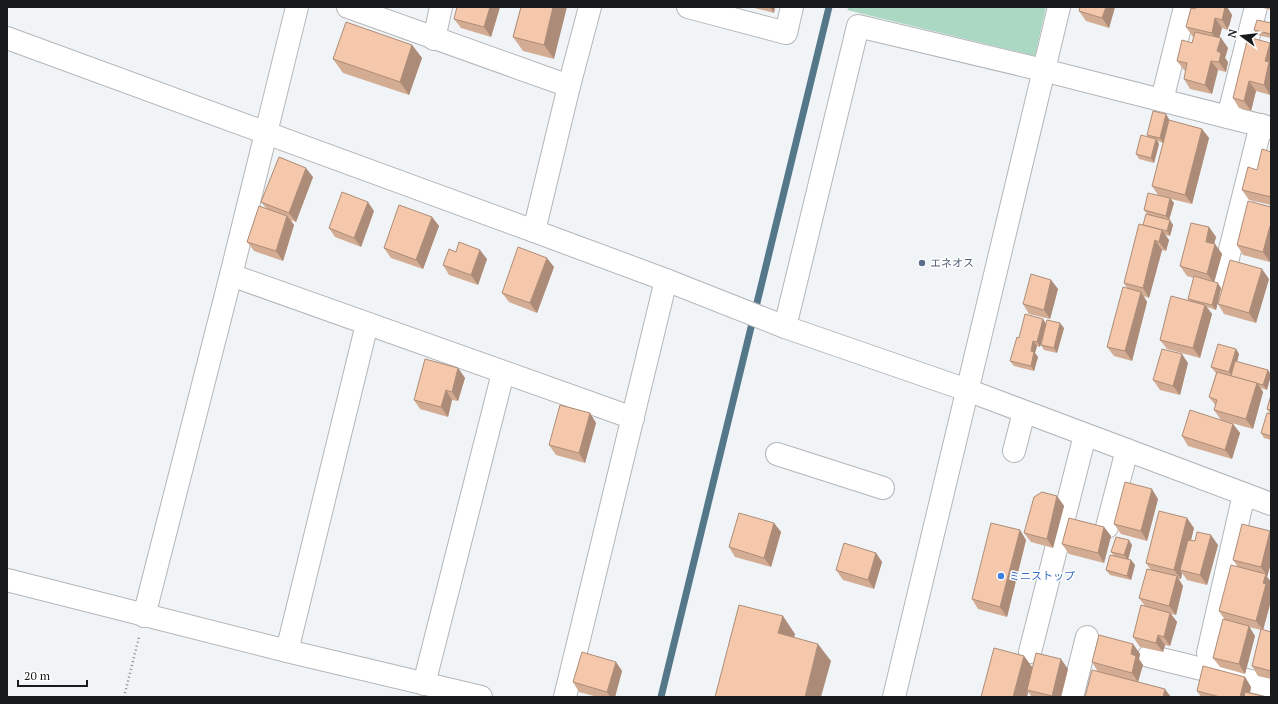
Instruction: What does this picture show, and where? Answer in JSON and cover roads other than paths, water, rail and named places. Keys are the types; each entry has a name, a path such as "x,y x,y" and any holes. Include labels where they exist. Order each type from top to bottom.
{"street":[{"path":"144,616 231,276 297,7"},
{"path":"348,7 569,86"},
{"path":"434,39 441,7"},
{"path":"534,231 569,86 590,7"},
{"path":"688,7 786,33 792,7"},
{"path":"894,697 1059,7"},
{"path":"1162,100 1185,7"},
{"path":"1228,117 1256,7"},
{"path":"776,323 858,26 1043,70 1266,127 1223,278"},
{"path":"7,38 534,231 740,308 776,323 967,390 1271,504"},
{"path":"231,276 633,418"},
{"path":"564,697 666,280"},
{"path":"287,651 367,324"},
{"path":"424,684 503,373"},
{"path":"1014,451 1024,412"},
{"path":"1030,652 1085,435"},
{"path":"1107,528 1127,450"},
{"path":"777,454 883,488"},
{"path":"1208,653 1244,494"},
{"path":"7,580 144,616 481,697"},
{"path":"1072,697 1087,637"},
{"path":"1148,656 1271,686"}],"waterway":[{"path":"661,697 829,7"}],"place":[{"name":"エネオス","path":"922,263"},
{"name":"ミニストップ","path":"1001,576"}]}
